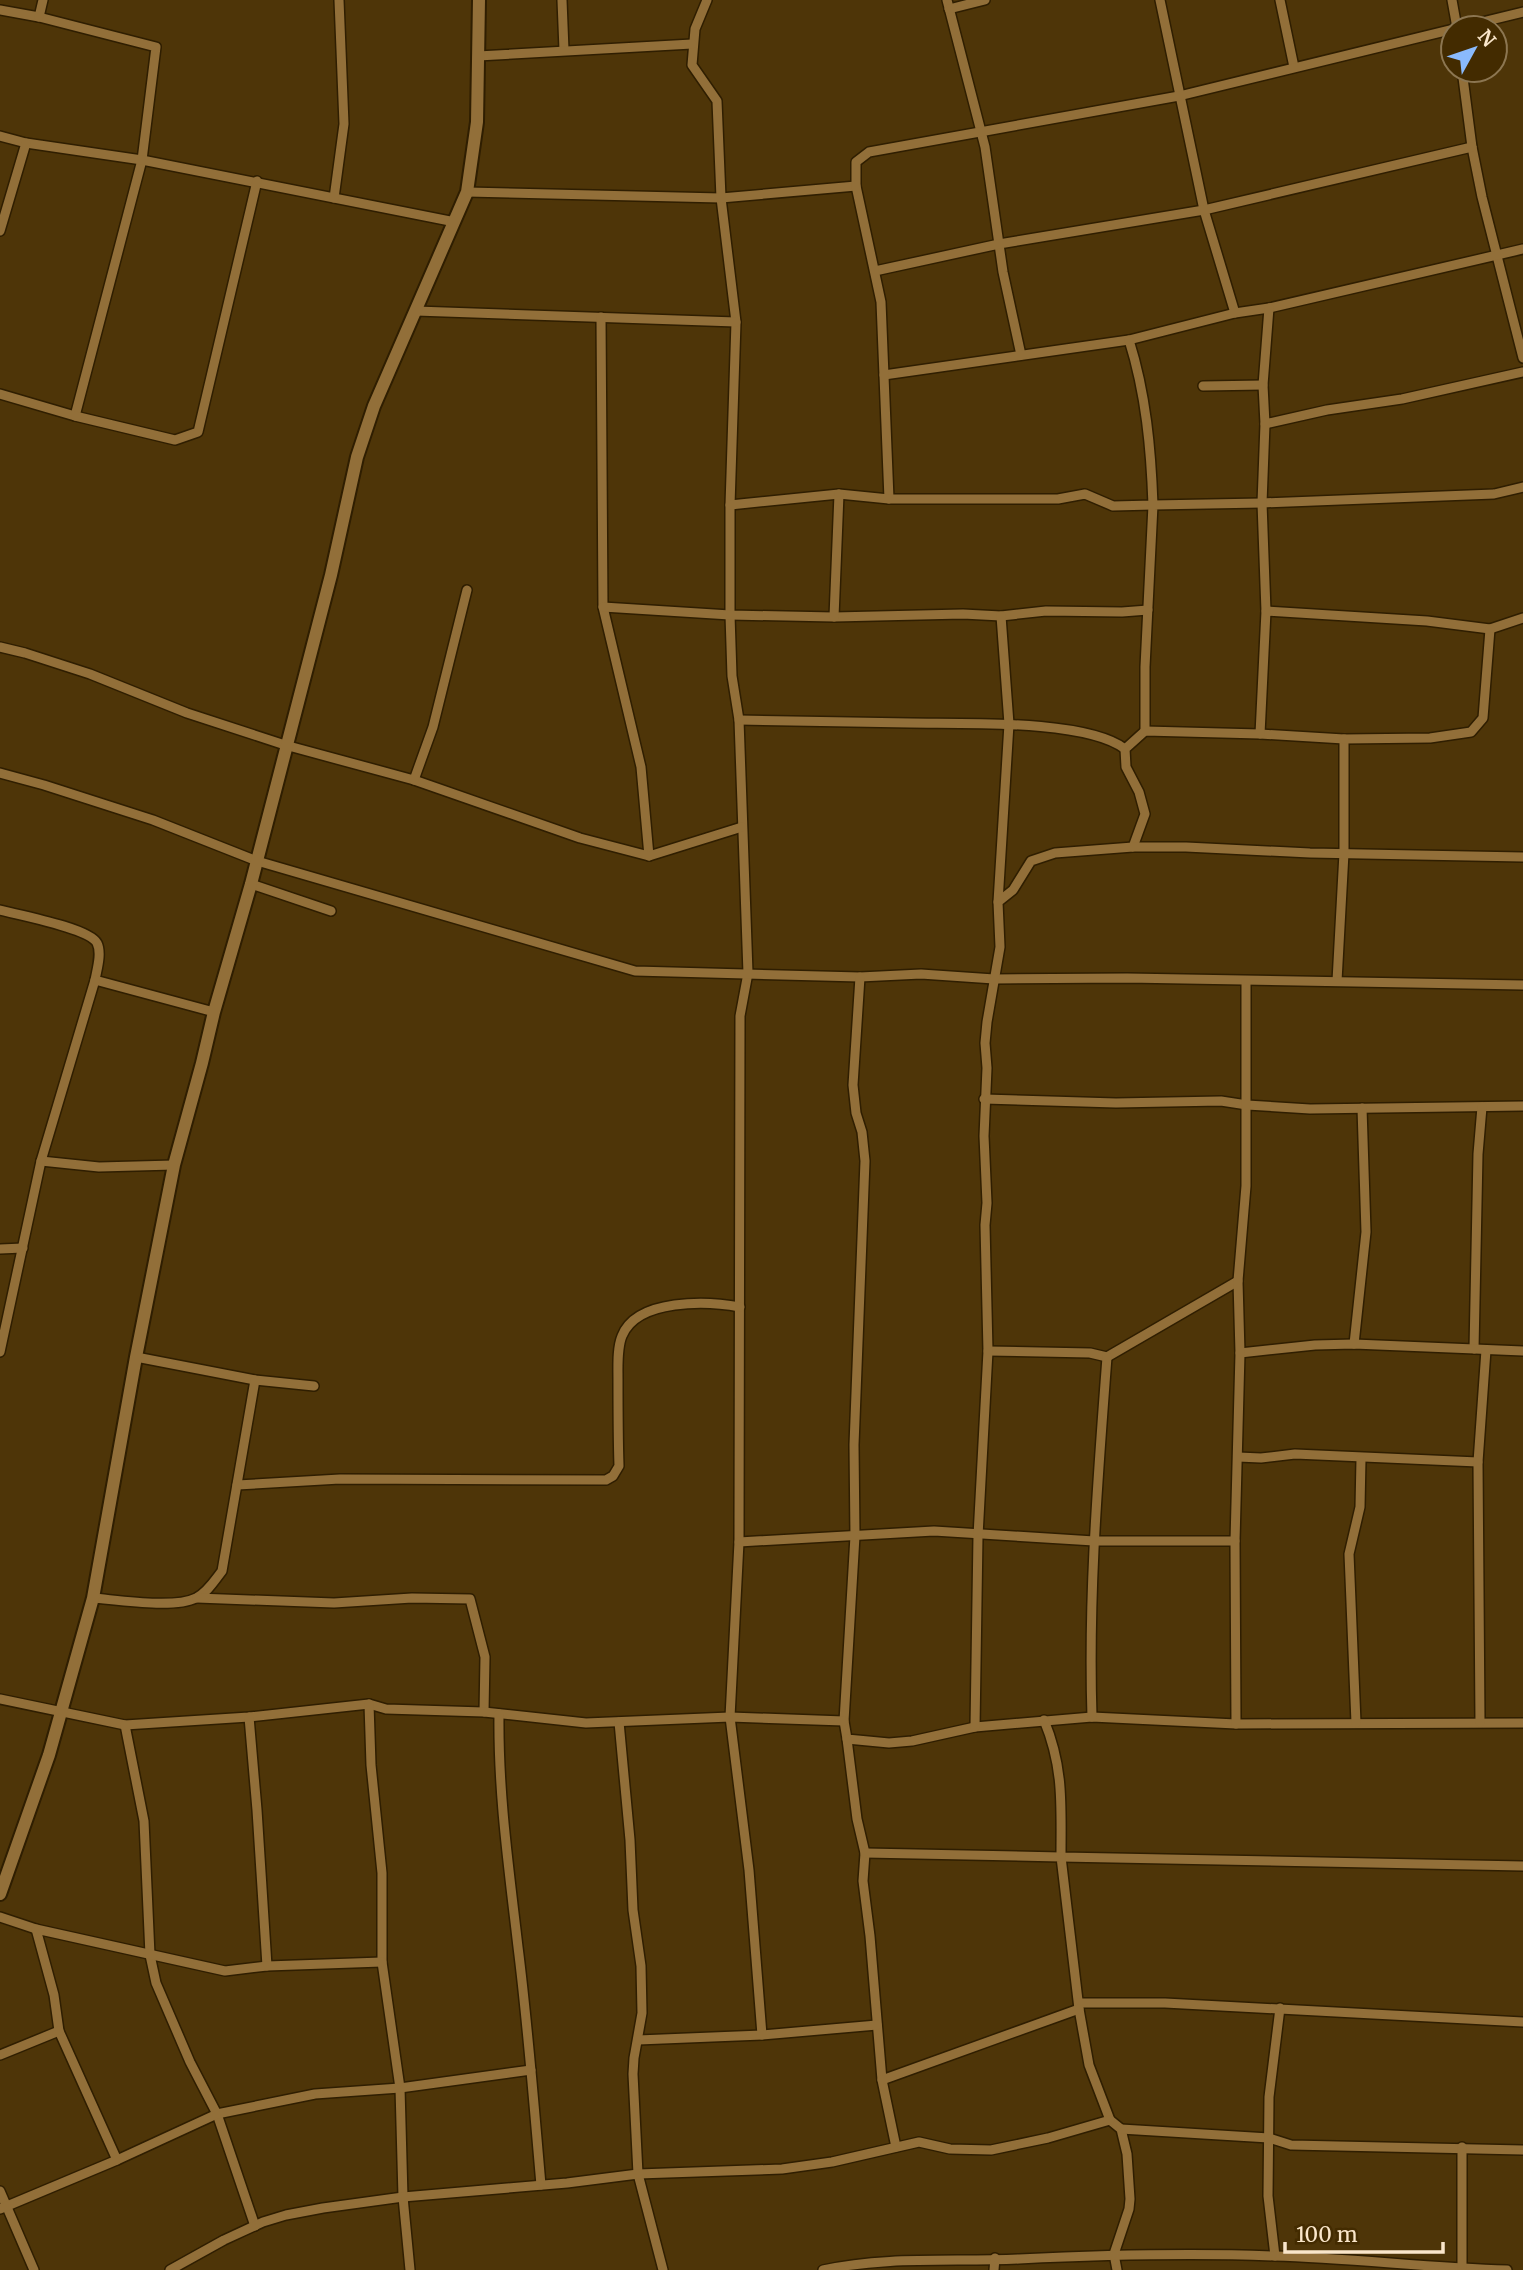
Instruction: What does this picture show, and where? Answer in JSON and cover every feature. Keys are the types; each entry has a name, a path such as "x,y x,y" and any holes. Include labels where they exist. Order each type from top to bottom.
{"street":[{"path":"39,17 43,0"},
{"path":"334,198 344,124 339,0"},
{"path":"0,1894 29,1817 62,1713 93,1598 174,1165 251,884 331,575 357,457 374,406 467,192 477,122 479,0"},
{"path":"562,0 564,50"},
{"path":"707,0 695,29 692,65 717,101 722,198 736,322 730,505 730,615 732,677 739,720 748,973 740,1016 739,1542 730,1717 749,1870 762,2035"},
{"path":"985,0 948,4 989,168 999,244 1021,355"},
{"path":"1160,0 1203,210 1236,313"},
{"path":"1280,0 1294,67"},
{"path":"0,10 39,17 156,47 142,160 75,416"},
{"path":"889,499 881,302 856,186 856,162 869,152 1179,96 1439,31"},
{"path":"478,56 692,44"},
{"path":"1464,84 1472,147 1523,358"},
{"path":"0,136 26,143 257,181 455,222"},
{"path":"0,231 26,143"},
{"path":"876,271 999,244 1203,210 1472,147"},
{"path":"0,394 75,416 175,440 198,432 257,181"},
{"path":"467,192 722,198 856,186"},
{"path":"884,375 1129,340 1236,313 1269,308 1523,249"},
{"path":"1260,734 1266,611 1262,503 1264,385 1269,308"},
{"path":"416,311 736,322"},
{"path":"601,317 603,607 640,767 649,856"},
{"path":"1129,340 1140,373 1144,400 1153,505 1145,731"},
{"path":"1265,424 1327,410 1402,399 1523,372"},
{"path":"1203,386 1264,385"},
{"path":"730,505 839,494 889,499 1058,499 1085,494 1113,506 1262,503 1494,494 1523,487"},
{"path":"834,617 839,494"},
{"path":"414,780 433,727 467,590"},
{"path":"603,607 730,615 834,617 962,614 1001,616 1046,611 1148,610"},
{"path":"1266,611 1427,621 1489,629 1523,618"},
{"path":"975,1727 978,1536 988,1351 984,1099 986,1022 1000,947 998,902 1009,724 1001,616"},
{"path":"1125,749 1145,731 1344,739 1430,738 1471,732 1483,718 1489,629"},
{"path":"0,648 25,653 90,674 187,713 285,745 414,780 579,838 649,856 742,827"},
{"path":"739,720 1009,724 1099,735 1125,749"},
{"path":"1336,981 1345,853 1344,739"},
{"path":"1125,749 1126,767 1145,814 1133,847"},
{"path":"0,773 153,820 257,860 635,971 860,976 921,974 994,979 1127,978 1523,985"},
{"path":"998,902 1013,890 1031,861 1055,853 1133,847 1523,857"},
{"path":"251,884 331,911"},
{"path":"0,910 85,932 97,942 99,955 95,980 41,1161 0,1352"},
{"path":"860,976 853,1085 865,1161 854,1445 855,1536 844,1721 857,1819 865,1853 863,1881 882,2080 896,2147"},
{"path":"95,980 214,1012"},
{"path":"1236,1724 1234,1541 1240,1353 1238,1281 1246,1186 1246,982"},
{"path":"984,1099 1102,1103 1221,1101 1310,1109 1523,1106"},
{"path":"1474,1349 1478,1154 1482,1107"},
{"path":"1354,1345 1366,1232 1362,1108"},
{"path":"41,1161 99,1167 174,1165"},
{"path":"0,1249 23,1248"},
{"path":"988,1351 1090,1353 1107,1357 1238,1281"},
{"path":"237,1485 340,1479 606,1480 613,1476 618,1466 618,1357 621,1336 631,1321 649,1311 683,1305 714,1302 740,1307"},
{"path":"1240,1353 1315,1345 1523,1350"},
{"path":"1480,1723 1478,1462 1486,1350"},
{"path":"136,1357 255,1380 314,1386"},
{"path":"1092,1717 1094,1541 1107,1357"},
{"path":"197,1598 212,1585 222,1571 255,1380"},
{"path":"1238,1457 1261,1458 1294,1454 1478,1462"},
{"path":"1356,1723 1349,1554 1360,1507 1361,1459"},
{"path":"739,1542 934,1531 978,1536 1094,1541 1234,1541"},
{"path":"93,1598 159,1602 180,1602 197,1598 334,1603 412,1598 470,1599 485,1657 484,1712"},
{"path":"0,1699 125,1724 249,1717 369,1704 386,1709 484,1712 560,1721 619,1722 730,1717 844,1721"},
{"path":"369,1704 370,1765 382,1873 382,1962 400,2088 403,2197 410,2270"},
{"path":"499,1714 498,1754 502,1807 541,2185"},
{"path":"249,1717 267,1966"},
{"path":"847,1739 900,1742 975,1727 1092,1717 1236,1724 1523,1723"},
{"path":"1044,1720 1057,1756 1061,1788 1062,1857 1079,2006 1089,2065 1110,2120 1121,2129 1269,2138 1291,2145 1523,2150"},
{"path":"619,1722 630,1840 633,1910 641,1966 642,2013 634,2058 638,2174 663,2270"},
{"path":"125,1724 148,1856 150,1955 165,2007 217,2114 255,2226"},
{"path":"865,1853 1523,1866"},
{"path":"0,1917 36,1928 225,1971 267,1966 382,1962"},
{"path":"36,1928 54,1995 59,2031 117,2160"},
{"path":"882,2080 1079,2006 1165,2003 1523,2022"},
{"path":"1275,2256 1268,2196 1269,2097 1280,2008"},
{"path":"638,2040 762,2035 877,2025"},
{"path":"0,2055 59,2031"},
{"path":"3,2207 117,2160 217,2114 315,2094 400,2088 531,2070"},
{"path":"170,2270 255,2226 286,2215 403,2197 638,2174 782,2169 832,2162 919,2142 950,2149 991,2150 1048,2138 1110,2120"},
{"path":"1117,2270 1114,2254 1130,2199 1127,2154 1121,2129"},
{"path":"1462,2147 1462,2269"},
{"path":"0,2191 3,2207 34,2270"},
{"path":"823,2270 872,2262 1114,2254 1275,2256 1507,2270"},
{"path":"994,2270 995,2258"}]}
